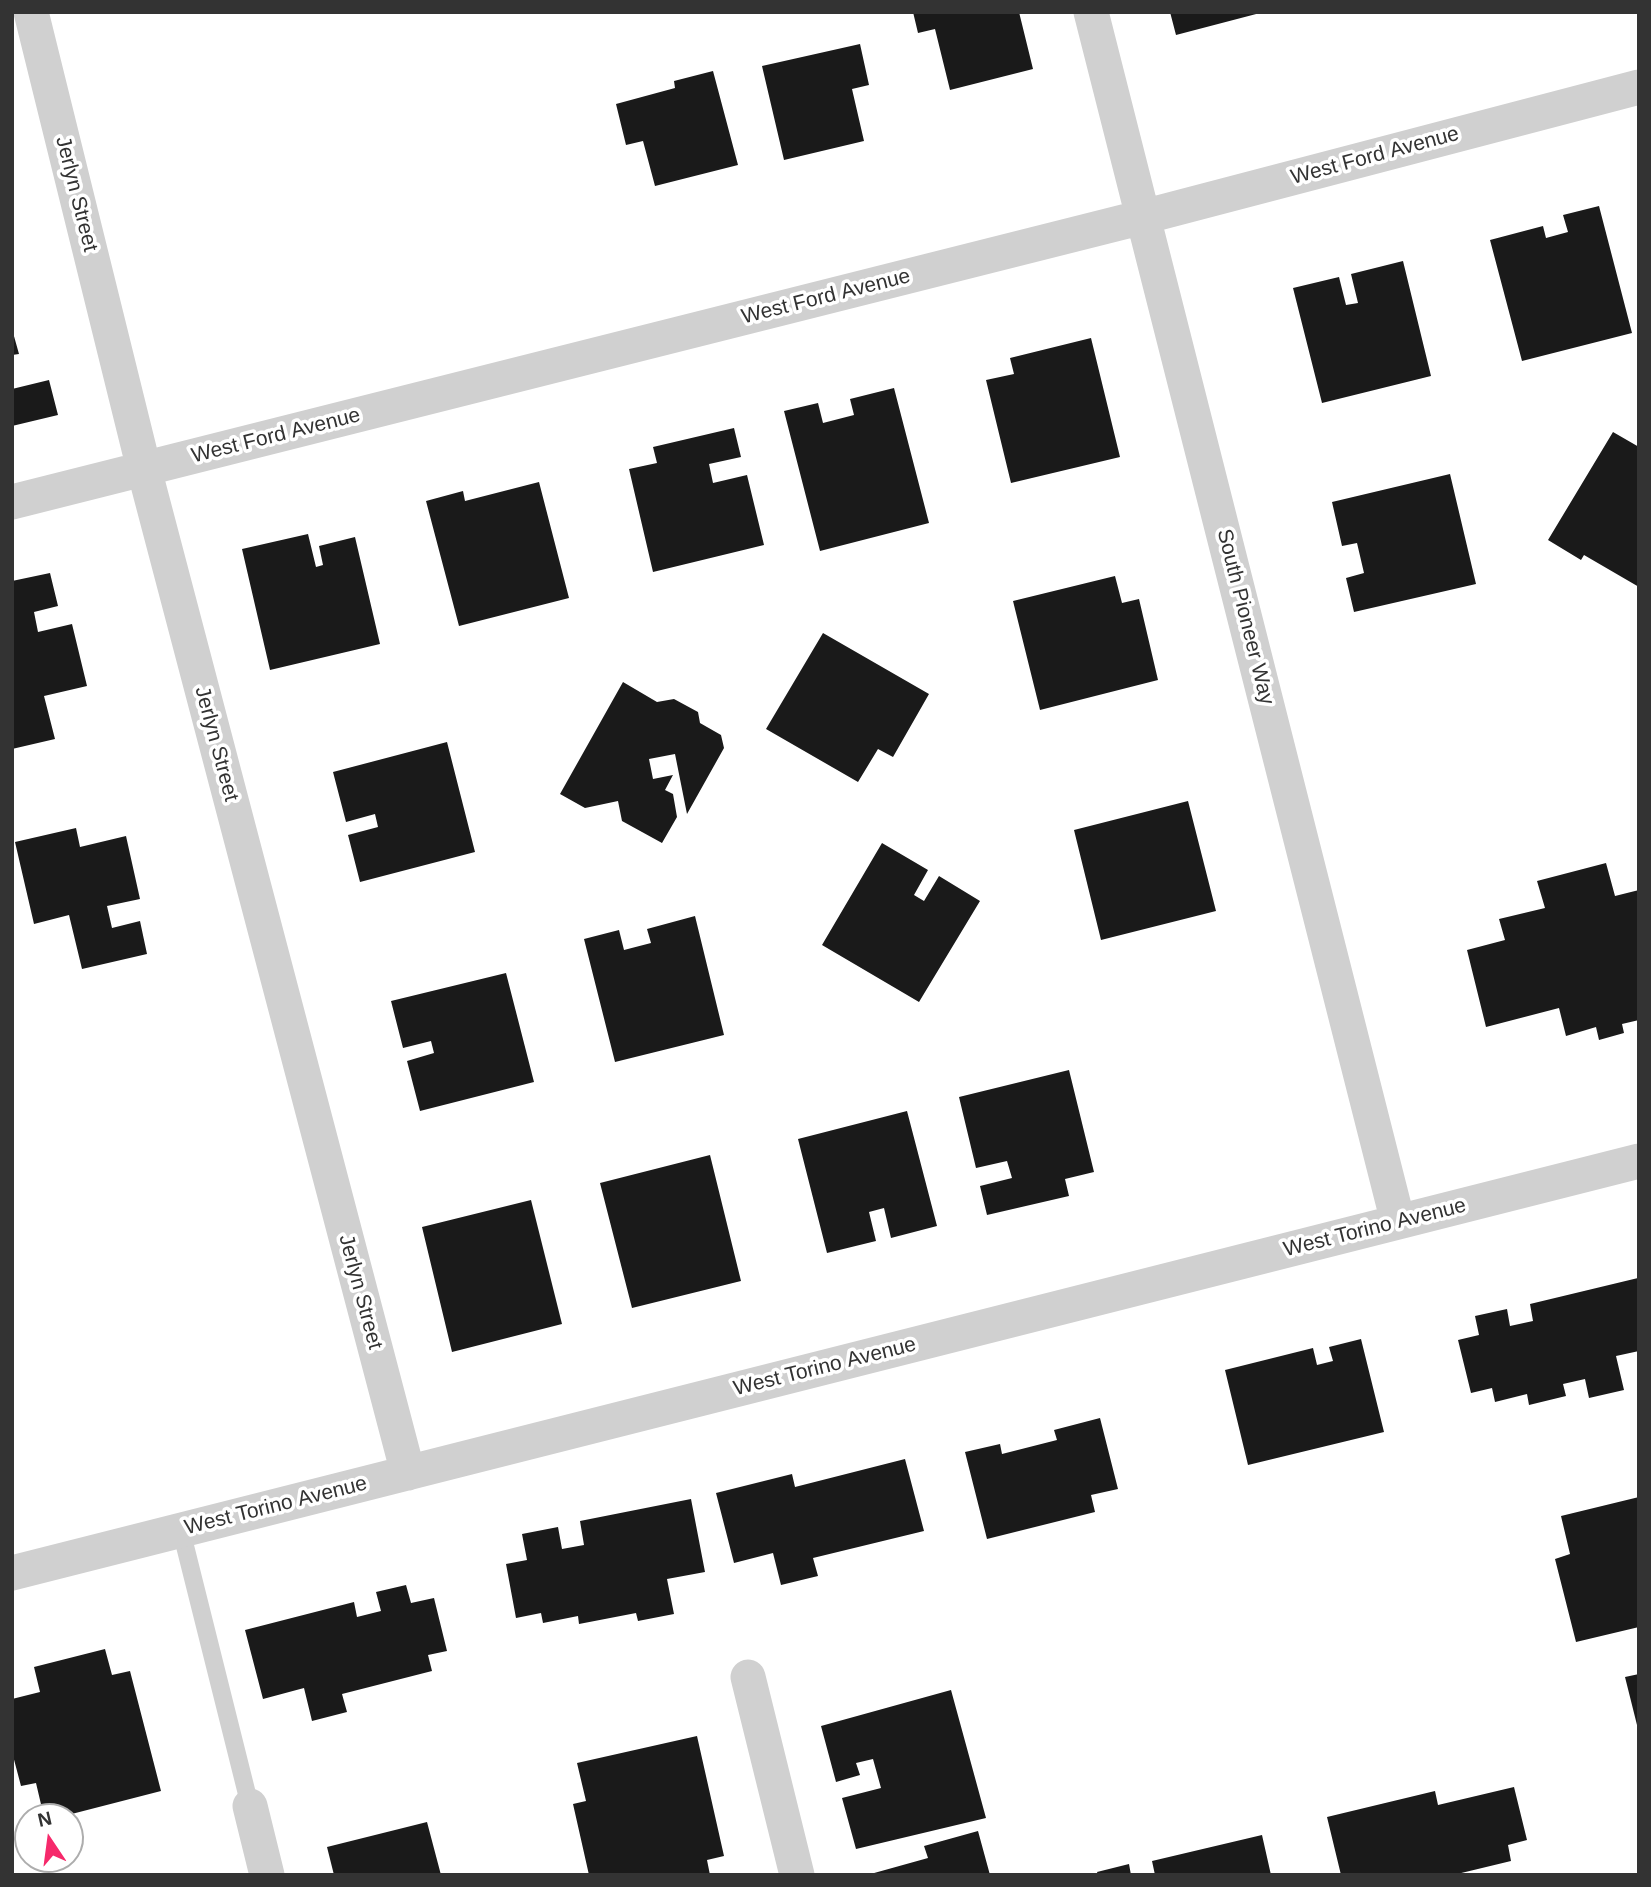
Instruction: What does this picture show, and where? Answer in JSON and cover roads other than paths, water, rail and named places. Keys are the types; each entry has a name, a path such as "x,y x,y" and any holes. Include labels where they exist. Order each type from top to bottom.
{"street":[{"name":"Jerlyn Street","path":"31,12 144,469 408,1473"},
{"name":"South Pioneer Way","path":"1091,12 1398,1222"},
{"name":"West Ford Avenue","path":"12,502 1143,217 1639,87"},
{"name":"West Torino Avenue","path":"12,1573 1639,1161"},
{"path":"748,1677 797,1875"},
{"path":"250,1806 267,1875"}],"lane":[{"path":"181,1530 250,1806"}]}
